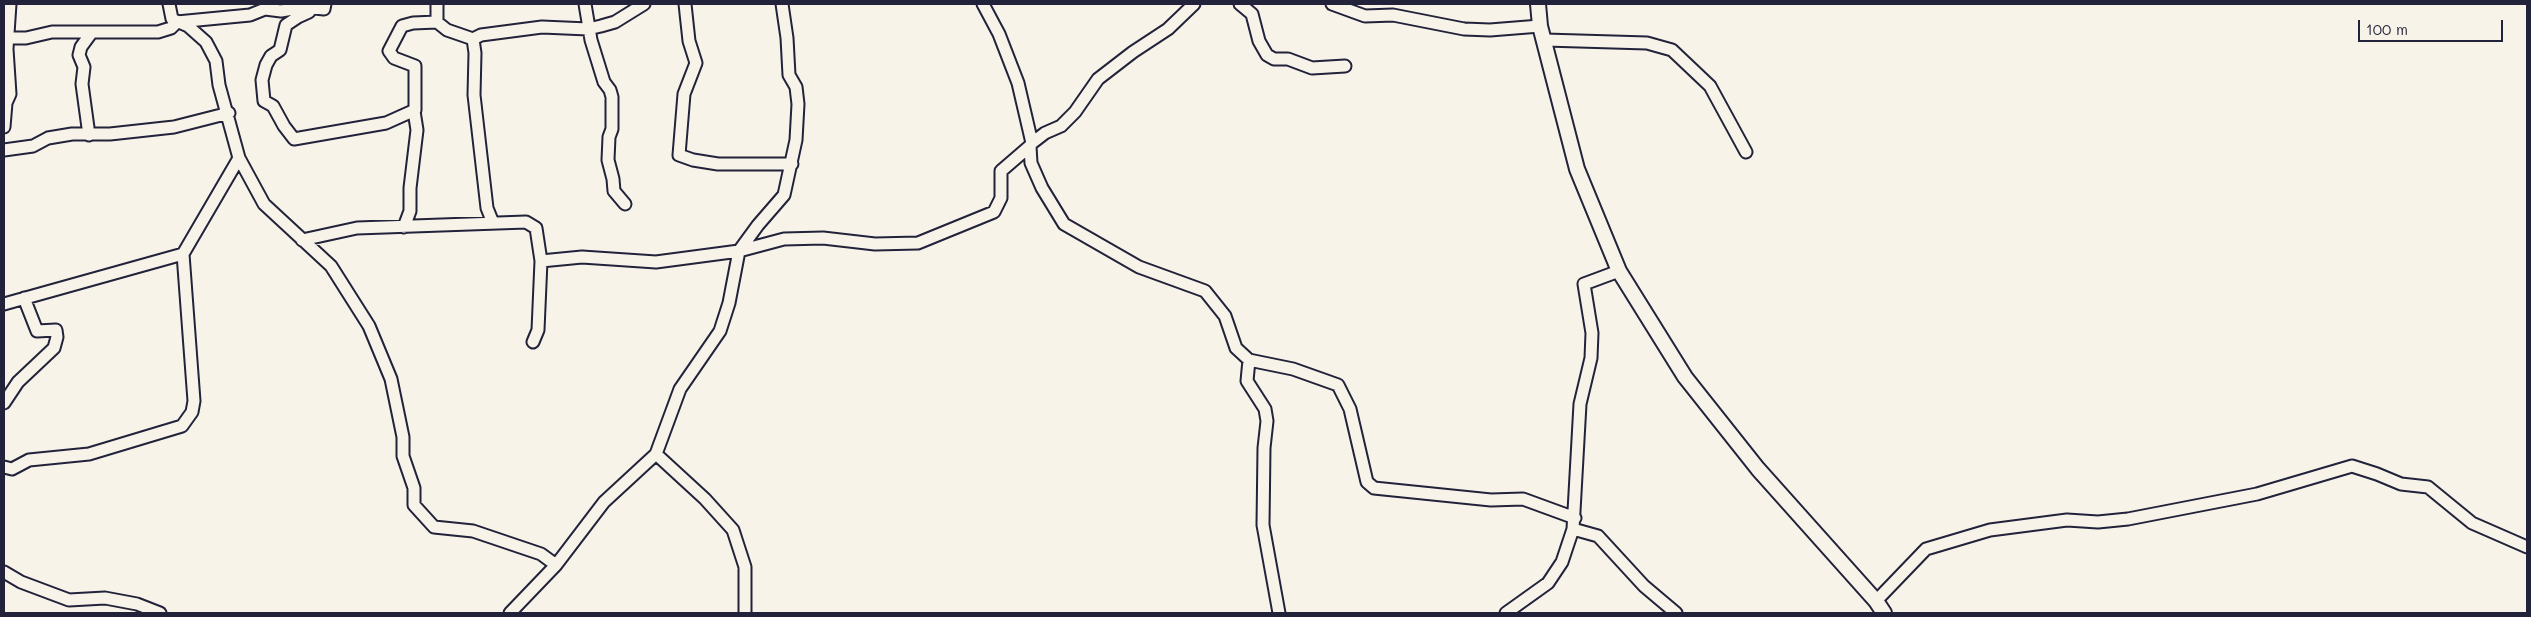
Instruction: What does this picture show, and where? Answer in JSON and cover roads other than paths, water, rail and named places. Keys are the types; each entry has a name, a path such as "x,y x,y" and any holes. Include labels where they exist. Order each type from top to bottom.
{"street":[{"path":"4,128 10,87 6,39 10,4"},
{"path":"169,4 172,19 188,26 206,42 216,61 219,85 229,113 239,158 264,204 331,266 370,326 391,379 403,437 403,456 414,488 414,504 434,527 473,531 541,554 556,565"},
{"path":"6,39 52,32 158,32 171,28 177,22 250,15 265,9 281,11 324,8 325,4"},
{"path":"436,4 437,22"},
{"path":"585,4 588,28 604,82 610,90 612,97 612,129 609,137 608,160 614,191 626,204"},
{"path":"404,227 410,210 410,188 417,130 414,111 416,101 415,66 394,58 389,52 390,46 402,26 413,23 437,22 447,30 473,39 481,35 542,28 588,28 615,22 644,4"},
{"path":"685,4 689,41 696,63 684,94 679,155 693,160 718,164 792,164"},
{"path":"510,613 556,565 604,502 656,454 680,389 720,331 729,302 739,251 784,195 792,164 798,104 796,87 789,75 787,38 782,4"},
{"path":"983,4 999,34 1018,83 1031,145 1031,163 1042,188 1064,224 1139,266 1205,291 1225,316 1236,348 1249,360 1300,372 1338,385 1350,409 1367,482 1374,488 1491,500 1523,499 1598,536 1644,586 1676,613"},
{"path":"540,262 582,257 656,262 739,251 784,239 824,238 875,244 918,243 938,233 994,212 1001,198 1001,170 1045,133 1061,126 1075,112 1098,79 1132,52 1168,29 1194,4"},
{"path":"1240,4 1252,14 1259,41 1267,56 1274,59 1288,59 1312,68 1345,66"},
{"path":"1332,4 1365,16 1394,15 1464,29 1490,30 1540,26"},
{"path":"1538,4 1540,26 1577,169 1619,271 1691,385 1758,469 1876,601 1884,613"},
{"path":"311,8 309,12 298,16 286,25 280,50 271,56 266,65 262,80 264,101 272,106 294,139 386,123 400,115 414,111"},
{"path":"89,135 82,84 84,67 79,55 81,47 92,32"},
{"path":"473,39 475,52 474,95 487,208 493,223"},
{"path":"1544,40 1647,43 1672,50 1710,86 1746,152"},
{"path":"4,150 33,146 48,138 174,127 229,113"},
{"path":"4,467 12,469 29,460 89,454 182,426 192,412 194,401 183,254 239,158"},
{"path":"302,240 357,228 526,222 536,228 540,262 538,330 533,342"},
{"path":"4,304 183,254"},
{"path":"1506,613 1548,583 1562,562 1574,523 1580,404 1591,358 1592,333 1584,284 1619,271"},
{"path":"4,403 18,382 54,348 56,330 37,331 24,298"},
{"path":"1249,360 1247,381 1265,409 1267,421 1264,448 1263,525 1279,613"},
{"path":"656,454 705,499 733,530 745,567 745,613"},
{"path":"1876,601 1926,549 1990,530 2067,520 2098,522 2128,519 2256,494 2352,466 2401,484 2428,487 2472,523 2527,547"},
{"path":"4,572 21,582 69,600 105,598 137,604 160,613"}]}
